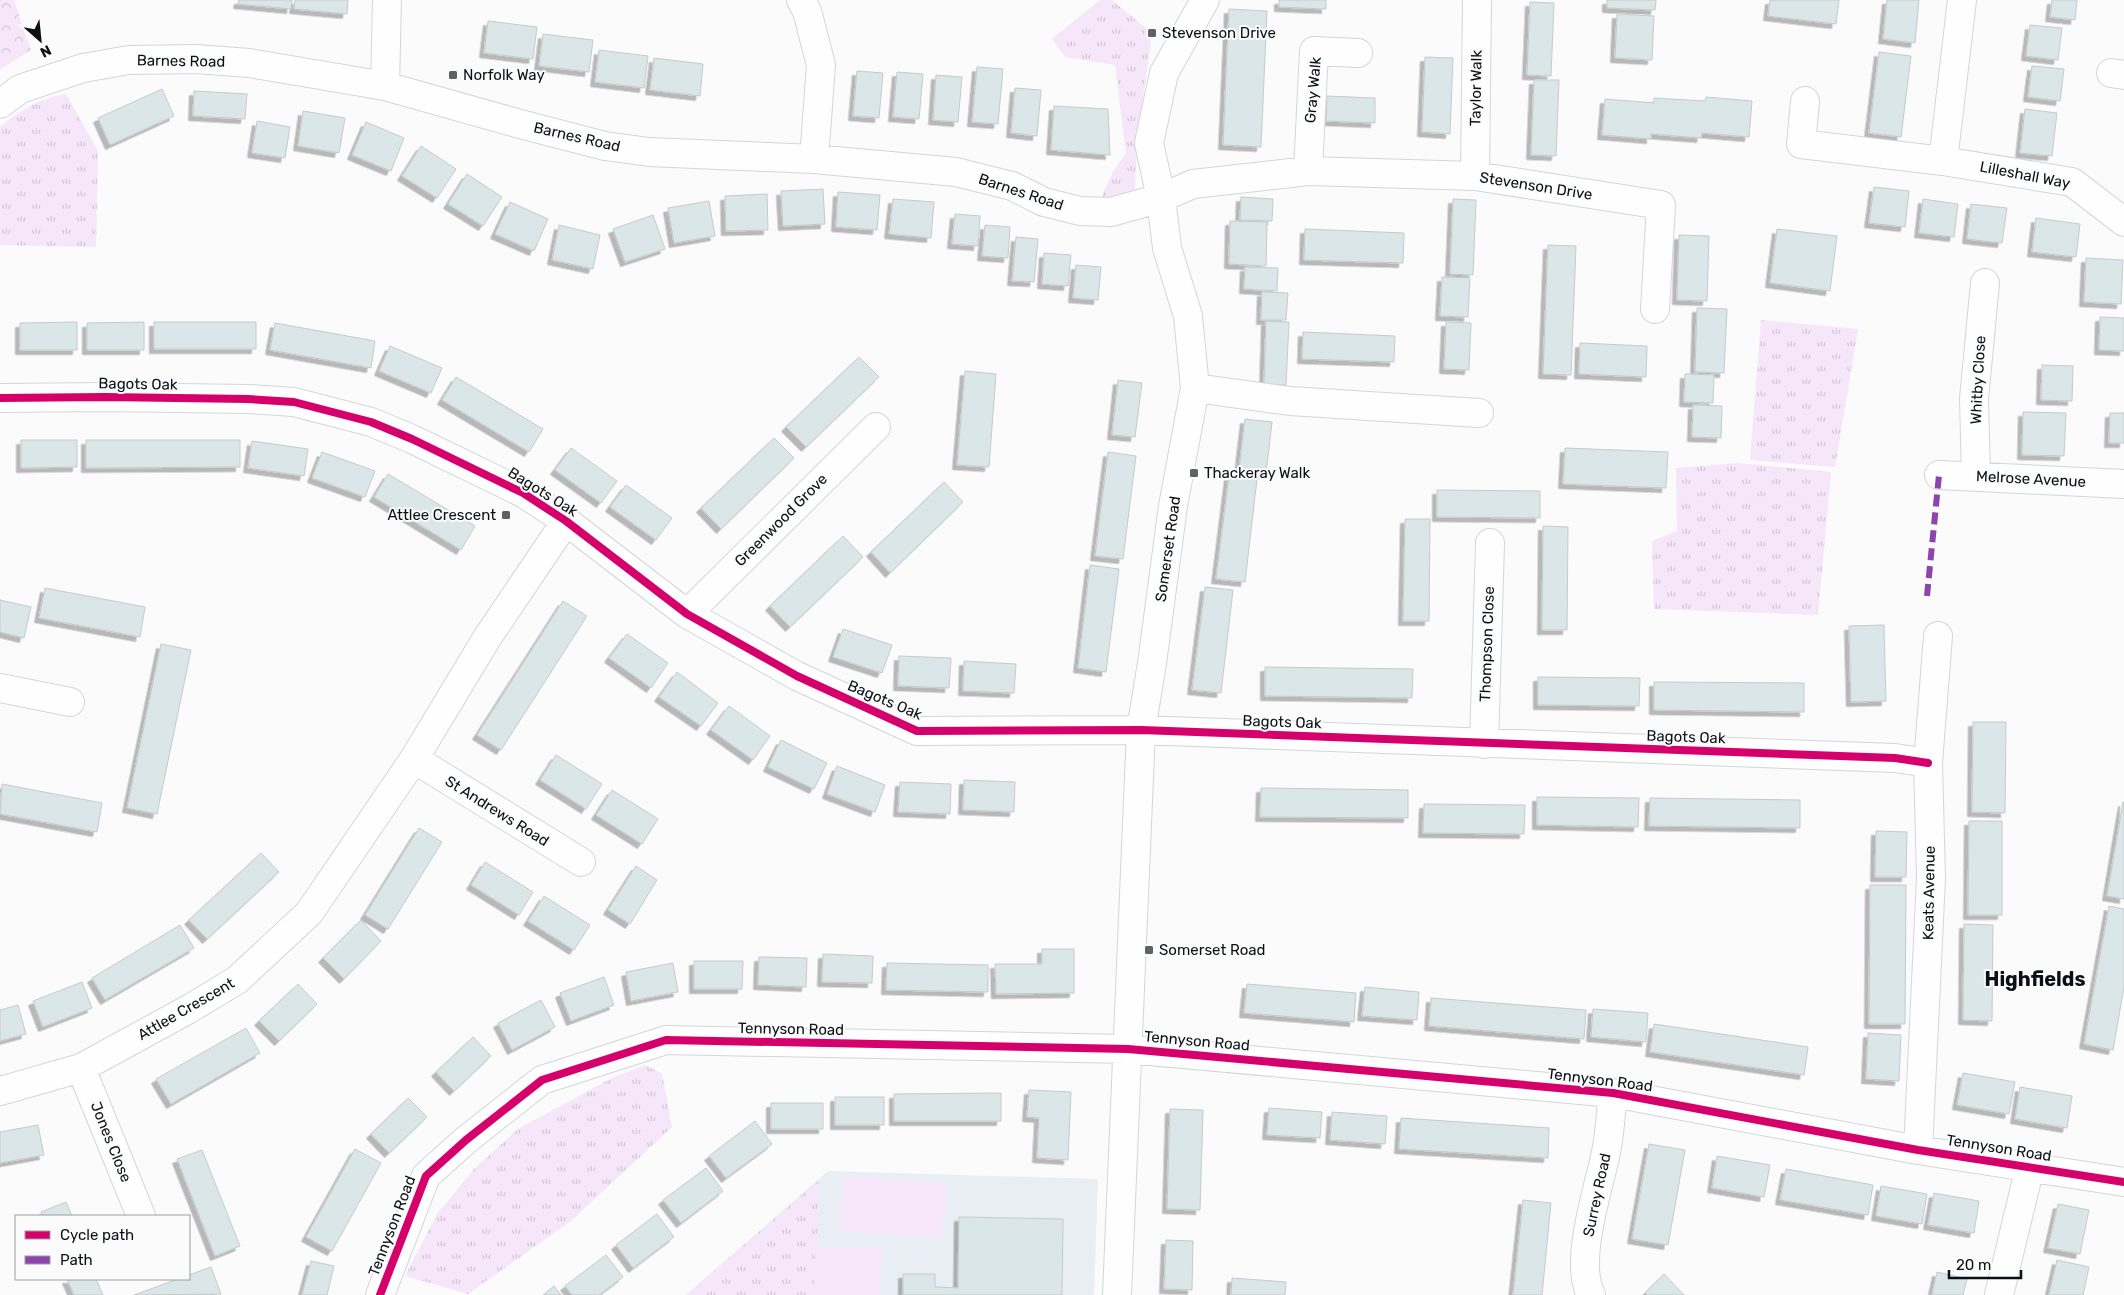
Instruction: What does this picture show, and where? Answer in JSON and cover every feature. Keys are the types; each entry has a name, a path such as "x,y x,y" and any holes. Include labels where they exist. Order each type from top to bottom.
{"street":[{"path":"385,86 387,0"},
{"path":"801,0 807,11 821,65 814,159"},
{"name":"Somerset Road","path":"1117,1295 1141,730 1152,663 1172,506 1195,388 1188,316 1167,248 1160,198 1149,143 1164,73 1205,0"},
{"name":"Taylor Walk","path":"1475,176 1478,0"},
{"path":"1943,161 1962,0"},
{"name":"Gray Walk","path":"1308,171 1314,51 1358,53"},
{"name":"Barnes Road","path":"0,104 20,89 53,77 83,68 129,60 196,59 249,63 385,86 605,146 649,152 814,159 956,172 1012,186 1044,202 1080,211 1111,212 1160,198"},
{"name":"Lilleshall Way","path":"1805,101 1801,144 1943,161 2072,182 2124,222"},
{"name":"Stevenson Drive","path":"1160,198 1193,184 1308,171 1475,176 1661,205 1655,309"},
{"name":"Whitby Close","path":"1976,476 1974,399 1985,283"},
{"path":"1195,388 1290,401 1479,413"},
{"name":"Bagots Oak","path":"0,398 248,399 294,402 371,422 412,439 523,493 566,521 687,614 797,676 917,731 1141,730 1895,758 1928,763"},
{"name":"Greenwood Grove","path":"687,614 876,427"},
{"name":"Melrose Avenue","path":"1939,475 2124,484"},
{"name":"Attlee Crescent","path":"0,1091 81,1068 189,1009 236,980 309,913 414,759 487,638 566,521"},
{"name":"Thompson Close","path":"1484,744 1490,543"},
{"name":"Keats Avenue","path":"1918,1150 1931,878 1928,763 1938,636"},
{"path":"0,688 70,702"},
{"name":"St Andrews Road","path":"414,759 581,862"},
{"name":"Tennyson Road","path":"380,1295 426,1176 466,1140 542,1080 666,1040 1128,1049 1613,1093 1918,1150 2124,1182"},
{"name":"Jones Close","path":"81,1068 141,1215"},
{"name":"Surrey Road","path":"1591,1295 1585,1274 1584,1255 1608,1146 1613,1093"},
{"path":"1999,1295 2030,1167"}],"shaded area":[{"path":"828,1171 1098,1179 1094,1295 686,1295"}],"green space":[{"path":"0,0 14,0 31,50 0,70"},
{"path":"1100,0 1112,0 1152,33 1138,135 1134,201 1097,206 1114,170 1126,153 1115,65 1065,57 1052,39"},
{"path":"66,94 98,151 96,247 0,245 0,127 15,115 31,106 48,98"},
{"path":"1761,320 1858,329 1835,467 1750,460"},
{"path":"1738,463 1831,472 1818,615 1654,609 1652,541 1677,531 1676,468"},
{"path":"646,1065 662,1074 672,1127 571,1221 468,1294 405,1276 437,1214 474,1169 518,1129 614,1077"},
{"path":"843,1175 947,1184 942,1239 838,1230"},
{"path":"819,1180 815,1295 686,1295"},
{"path":"816,1248 881,1248 880,1295 815,1295"}],"building":[{"path":"239,0 292,0 291,9 238,4"},
{"path":"295,0 348,0 347,14 294,9"},
{"path":"1279,0 1326,0 1326,9 1279,7"},
{"path":"1607,0 1656,0 1655,10 1607,8"},
{"path":"1770,0 1839,0 1836,24 1768,16"},
{"path":"1887,0 1919,0 1915,43 1883,39"},
{"path":"2052,0 2077,0 2075,20 2050,17"},
{"path":"1530,2 1554,3 1551,76 1527,75"},
{"path":"1229,9 1267,11 1261,147 1223,145"},
{"path":"1617,14 1654,16 1652,60 1615,58"},
{"path":"488,21 537,27 533,59 484,53"},
{"path":"2030,25 2062,28 2058,60 2026,56"},
{"path":"543,34 593,40 589,72 539,66"},
{"path":"599,50 648,56 644,88 595,82"},
{"path":"1879,52 1911,56 1901,137 1869,133"},
{"path":"1425,57 1453,58 1450,134 1422,132"},
{"path":"654,58 703,64 700,96 650,90"},
{"path":"2032,66 2064,69 2060,101 2028,97"},
{"path":"977,67 1003,69 998,124 972,122"},
{"path":"857,71 883,73 879,118 853,116"},
{"path":"897,72 923,74 919,119 893,117"},
{"path":"936,75 962,77 958,122 933,120"},
{"path":"1534,80 1559,80 1556,156 1531,155"},
{"path":"1015,88 1041,90 1037,136 1011,133"},
{"path":"162,89 174,116 110,145 98,118"},
{"path":"194,91 247,94 245,119 193,116"},
{"path":"1327,96 1375,98 1375,123 1326,121"},
{"path":"1706,97 1752,101 1749,137 1702,133 1701,138 1651,134 1651,139 1602,135 1605,99 1654,103 1654,98 1705,101"},
{"path":"1054,106 1108,109 1110,155 1051,150"},
{"path":"2025,109 2057,113 2052,156 2020,153"},
{"path":"303,111 345,118 339,153 298,146"},
{"path":"257,121 290,127 285,158 252,153"},
{"path":"366,122 404,138 391,171 352,155"},
{"path":"421,146 456,169 437,198 402,176"},
{"path":"467,174 502,197 483,226 448,204"},
{"path":"1874,187 1909,191 1905,227 1869,223"},
{"path":"823,189 825,224 783,226 781,191"},
{"path":"838,192 880,195 877,230 836,227"},
{"path":"767,194 768,230 726,231 725,196"},
{"path":"1241,197 1273,199 1272,221 1240,220"},
{"path":"893,199 934,202 931,238 889,234"},
{"path":"1453,199 1476,200 1473,275 1450,274"},
{"path":"1923,199 1958,204 1954,237 1919,233"},
{"path":"709,201 715,236 674,243 668,208"},
{"path":"510,202 548,219 534,251 495,234"},
{"path":"1971,204 2007,208 2002,243 1967,239"},
{"path":"955,214 980,216 978,246 952,244"},
{"path":"653,215 665,249 625,262 613,229"},
{"path":"2036,218 2080,224 2076,257 2032,252"},
{"path":"1230,221 1267,222 1266,266 1229,264"},
{"path":"559,225 600,235 593,269 552,260"},
{"path":"985,225 1010,227 1008,258 982,256"},
{"path":"1305,229 1404,233 1403,263 1304,260"},
{"path":"1777,229 1837,236 1830,291 1770,283"},
{"path":"1679,235 1709,236 1707,301 1677,300"},
{"path":"1016,237 1038,239 1034,282 1012,281"},
{"path":"1548,245 1576,246 1571,375 1543,374"},
{"path":"1044,253 1071,255 1068,286 1042,284"},
{"path":"2086,258 2123,260 2121,304 2084,302"},
{"path":"1076,265 1101,267 1098,300 1073,298"},
{"path":"1245,267 1278,268 1277,291 1244,289"},
{"path":"1442,277 1470,278 1468,317 1440,316"},
{"path":"1262,292 1288,293 1286,320 1261,320"},
{"path":"1697,308 1727,309 1724,373 1695,372"},
{"path":"2100,317 2124,318 2124,351 2099,350"},
{"path":"1266,321 1289,322 1286,385 1264,385"},
{"path":"77,322 77,350 20,350 20,323"},
{"path":"144,322 144,350 87,350 87,323"},
{"path":"154,322 256,322 256,349 154,349"},
{"path":"1446,322 1471,323 1469,370 1444,369"},
{"path":"275,323 375,341 371,368 270,350"},
{"path":"1303,332 1395,336 1394,362 1302,359"},
{"path":"1580,343 1647,346 1646,377 1579,374"},
{"path":"390,346 442,368 431,393 379,371"},
{"path":"859,357 879,377 806,447 786,427"},
{"path":"2042,365 2073,366 2072,401 2041,400"},
{"path":"965,371 996,374 989,467 957,465"},
{"path":"1685,374 1714,375 1713,403 1684,402"},
{"path":"456,377 543,429 529,452 442,400"},
{"path":"1118,380 1142,383 1135,437 1112,435"},
{"path":"1693,405 1722,406 1721,438 1692,437"},
{"path":"2023,412 2066,413 2064,456 2022,455"},
{"path":"2110,413 2124,413 2124,443 2109,443"},
{"path":"1245,419 1272,422 1266,474 1239,470"},
{"path":"774,438 794,458 721,529 701,508"},
{"path":"21,440 77,440 77,467 21,468"},
{"path":"86,440 240,440 240,467 86,468"},
{"path":"252,441 308,449 304,476 248,468"},
{"path":"571,448 617,481 601,503 555,470"},
{"path":"1565,448 1668,452 1666,488 1563,484"},
{"path":"322,452 375,471 365,497 312,478"},
{"path":"1108,452 1136,456 1123,559 1095,556"},
{"path":"388,474 475,526 461,550 374,497"},
{"path":"1229,476 1257,479 1245,582 1216,579"},
{"path":"944,482 963,502 890,573 871,552"},
{"path":"626,485 672,518 656,540 610,507"},
{"path":"1437,490 1540,491 1540,518 1437,517"},
{"path":"1405,519 1430,519 1429,621 1403,621"},
{"path":"1543,526 1568,527 1567,630 1542,630"},
{"path":"843,536 863,557 790,627 770,606"},
{"path":"1090,565 1119,569 1106,672 1078,668"},
{"path":"1205,587 1233,590 1221,693 1192,690"},
{"path":"45,588 145,607 140,637 39,618"},
{"path":"0,600 31,607 24,638 0,632"},
{"path":"563,601 587,616 501,750 477,735"},
{"path":"1884,625 1886,701 1851,702 1849,626"},
{"path":"843,629 892,645 882,673 833,657"},
{"path":"627,634 668,663 651,688 609,658"},
{"path":"161,644 191,650 157,814 127,808"},
{"path":"899,656 951,658 949,688 898,686"},
{"path":"964,661 1016,664 1014,693 963,691"},
{"path":"1265,667 1413,669 1412,698 1265,696"},
{"path":"677,672 718,703 701,726 659,697"},
{"path":"1538,677 1640,678 1639,706 1538,705"},
{"path":"1654,682 1804,683 1804,712 1654,710"},
{"path":"729,706 770,736 753,760 711,730"},
{"path":"1973,722 2006,722 2005,813 1972,812"},
{"path":"781,740 827,763 814,789 768,767"},
{"path":"556,755 602,784 586,809 540,780"},
{"path":"837,766 885,785 875,812 827,794"},
{"path":"964,780 1015,782 1014,812 963,810"},
{"path":"900,782 951,784 950,814 898,812"},
{"path":"2,784 102,803 97,832 0,814"},
{"path":"1261,788 1408,790 1408,818 1260,817"},
{"path":"612,790 658,819 642,844 596,815"},
{"path":"1537,797 1639,798 1638,827 1537,825"},
{"path":"1650,798 1800,800 1800,828 1649,826"},
{"path":"2124,802 2124,899 2107,896"},
{"path":"1424,804 1525,805 1524,834 1423,833"},
{"path":"1969,821 2002,821 2002,915 1968,915"},
{"path":"419,828 442,842 388,929 365,915"},
{"path":"1876,831 1907,832 1906,877 1875,877"},
{"path":"261,853 279,872 207,939 189,920"},
{"path":"485,862 533,892 519,915 471,885"},
{"path":"636,866 657,880 630,924 608,910"},
{"path":"1870,885 1906,885 1905,1024 1869,1024"},
{"path":"544,896 590,925 574,950 528,921"},
{"path":"2109,906 2124,909 2124,987 2113,1050 2084,1044"},
{"path":"361,920 381,941 344,979 323,958"},
{"path":"1964,924 1993,925 1992,1021 1963,1020"},
{"path":"180,925 194,948 105,1000 92,978"},
{"path":"1042,949 1074,949 1074,993 996,994 995,964 1042,964"},
{"path":"823,954 873,956 872,983 822,982"},
{"path":"759,957 807,958 806,987 758,985"},
{"path":"694,961 743,961 742,989 694,989"},
{"path":"673,963 678,992 631,1001 626,972"},
{"path":"887,963 988,965 988,992 886,990"},
{"path":"604,977 614,1005 571,1021 560,993"},
{"path":"82,982 92,1008 43,1027 33,1001"},
{"path":"298,984 317,1004 279,1041 259,1021"},
{"path":"1247,984 1356,993 1354,1022 1244,1013"},
{"path":"1365,987 1419,992 1417,1020 1362,1016"},
{"path":"1431,998 1586,1010 1584,1039 1429,1026"},
{"path":"541,1000 555,1027 512,1050 498,1023"},
{"path":"18,1005 26,1034 0,1041 0,1010"},
{"path":"1593,1009 1648,1013 1646,1042 1591,1037"},
{"path":"1654,1024 1808,1047 1804,1075 1650,1052"},
{"path":"246,1028 260,1053 171,1104 156,1079"},
{"path":"1868,1033 1901,1035 1899,1081 1866,1079"},
{"path":"473,1037 491,1056 454,1091 436,1072"},
{"path":"1963,1073 2015,1082 2009,1114 1957,1105"},
{"path":"2020,1087 2072,1096 2067,1128 2015,1119"},
{"path":"1029,1090 1071,1092 1068,1160 1037,1158 1039,1118 1027,1117"},
{"path":"1001,1093 1001,1121 894,1121 894,1094"},
{"path":"835,1097 884,1097 884,1125 835,1125"},
{"path":"408,1098 427,1117 389,1153 371,1134"},
{"path":"771,1103 823,1103 823,1129 771,1129"},
{"path":"1269,1108 1322,1112 1320,1138 1267,1135"},
{"path":"1170,1109 1203,1110 1200,1210 1167,1209"},
{"path":"1332,1112 1387,1116 1385,1144 1330,1140"},
{"path":"1401,1118 1549,1128 1548,1158 1399,1149"},
{"path":"755,1121 772,1144 726,1178 709,1156"},
{"path":"38,1125 44,1155 0,1163 0,1132"},
{"path":"1649,1144 1685,1150 1668,1245 1632,1239"},
{"path":"355,1149 381,1163 332,1251 306,1237"},
{"path":"202,1150 240,1246 215,1256 177,1159"},
{"path":"1717,1156 1770,1165 1764,1197 1712,1188"},
{"path":"706,1168 723,1191 681,1223 663,1200"},
{"path":"1786,1169 1873,1185 1868,1215 1780,1200"},
{"path":"1881,1186 1927,1194 1922,1224 1876,1216"},
{"path":"1934,1193 1979,1201 1974,1233 1928,1225"},
{"path":"1523,1200 1551,1203 1542,1295 1513,1295"},
{"path":"66,1202 72,1215 42,1215 41,1212"},
{"path":"2058,1204 2089,1210 2080,1254 2048,1248"},
{"path":"657,1214 674,1237 633,1268 616,1245"},
{"path":"959,1217 1063,1219 1062,1295 903,1295 903,1274 935,1274 935,1287 958,1288"},
{"path":"1166,1240 1193,1241 1192,1290 1164,1289"},
{"path":"606,1255 623,1277 599,1295 572,1295 565,1286"},
{"path":"2057,1260 2089,1267 2083,1295 2049,1295"},
{"path":"311,1261 334,1266 327,1295 302,1295"},
{"path":"211,1267 221,1294 134,1295 175,1280 190,1280 190,1275"},
{"path":"1937,1272 1967,1279 1963,1295 1932,1295"},
{"path":"1664,1274 1684,1295 1647,1295 1645,1293"},
{"path":"1232,1278 1286,1282 1285,1295 1231,1295"},
{"path":"67,1280 96,1280 103,1295 74,1295"},
{"path":"554,1286 561,1295 543,1295"}],"marked path":[{"path":"1927,596 1939,475"}],"cycle path":[{"path":"0,398 248,399 294,402 371,422 412,439 523,493 566,521 687,614 797,676 917,731 1141,730 1895,758 1928,763"},
{"path":"380,1295 426,1176 466,1140 542,1080 666,1040 1128,1049 1613,1093 1918,1150 2124,1182"}],"place":[{"name":"Stevenson Drive","path":"1152,33"},
{"name":"Norfolk Way","path":"453,75"},
{"name":"Thackeray Walk","path":"1194,473"},
{"name":"Attlee Crescent","path":"506,515"},
{"name":"Somerset Road","path":"1149,950"}],"district":[{"name":"Highfields","path":"2035,979"}]}
